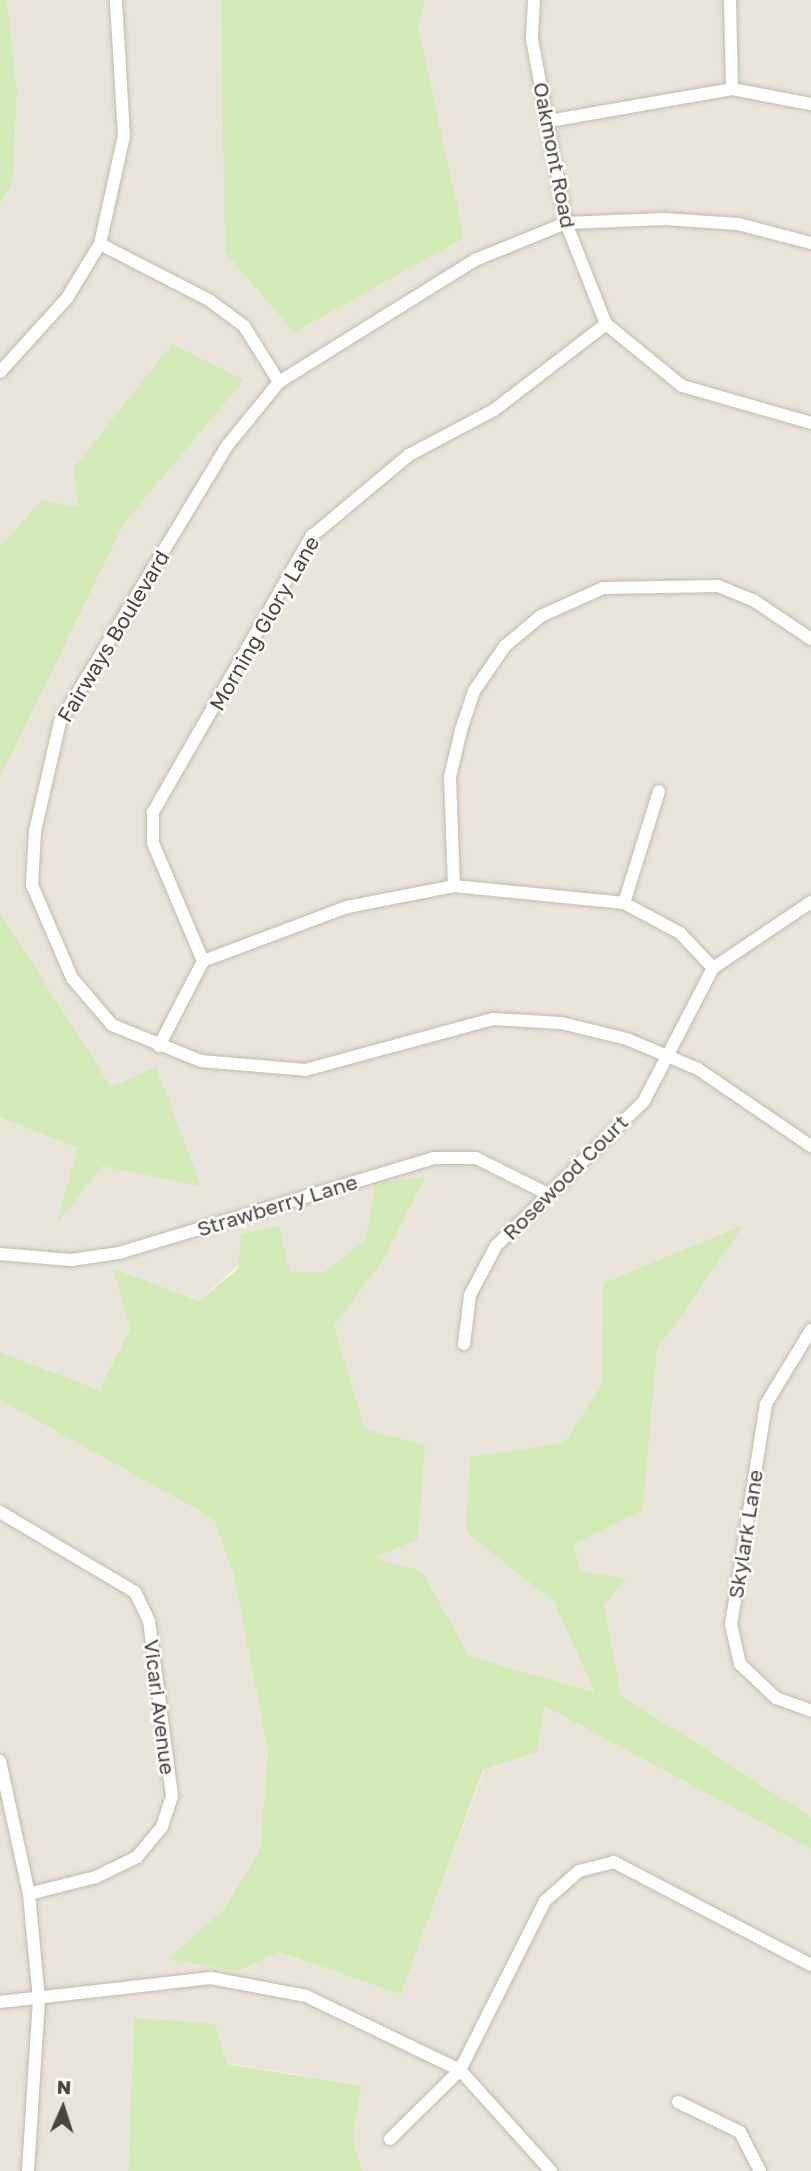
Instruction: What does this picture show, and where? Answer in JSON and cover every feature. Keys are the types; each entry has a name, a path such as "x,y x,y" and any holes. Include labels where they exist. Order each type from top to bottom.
{"street":[{"path":"0,372 67,299 100,244 124,136 116,0"},
{"name":"Oakmont Road","path":"534,0 532,39 566,223 606,324 682,386 811,423"},
{"path":"730,0 732,89"},
{"path":"549,121 732,89 811,104"},
{"name":"Fairways Boulevard","path":"811,243 738,224 566,223 475,261 279,382 227,446 60,722 44,781 33,885 43,917 72,978 112,1025 201,1061 305,1070 493,1020 561,1023 667,1056 730,1088 811,1146"},
{"path":"100,244 244,326 279,382"},
{"name":"Morning Glory Lane","path":"203,961 153,843 153,812 313,536 410,455 494,410 606,324"},
{"path":"454,886 450,777 461,730 474,691 505,646 541,616 603,587 718,586 753,600 811,639"},
{"path":"624,903 659,791"},
{"path":"159,1046 203,961 347,907 454,886 624,903 680,933 713,968 811,902"},
{"name":"Rosewood Court","path":"464,1344 470,1295 496,1246 546,1193 644,1101 713,968"},
{"name":"Strawberry Lane","path":"0,1254 71,1260 120,1253 434,1158 477,1158 546,1193"},
{"name":"Skylark Lane","path":"811,1329 766,1404 731,1624 740,1664 776,1698 811,1711"},
{"name":"Vicari Avenue","path":"2,1517 135,1592 149,1621 172,1796 162,1827 137,1857 96,1877 29,1894"},
{"path":"0,1761 29,1894 39,2000 27,2171"},
{"path":"390,2139 460,2070 545,1901 579,1871 614,1862 645,1874 811,1965"},
{"path":"0,2002 39,2000 211,1978 306,1996 460,2070 551,2171"},
{"path":"678,2102 740,2132 760,2171"}],"shaded area":[{"path":"7,0 811,0 811,1817 621,1695 604,1605 580,1571 573,1545 643,1510 657,1350 743,1226 603,1283 602,1384 564,1444 466,1532 554,1602 596,1692 469,1656 422,1571 373,1558 365,1429 334,1326 383,1260 375,1183 367,1239 324,1272 290,1272 279,1227 199,1301 114,1268 130,1329 99,1390 0,1352 0,204 13,181 17,92"},
{"path":"0,1400 214,1519 234,1576 268,1752 260,1850 224,1909 169,1959 238,1971 278,1952 401,1993 484,1770 537,1752 545,1705 811,1849 811,2171 362,2171 352,2137 362,2086 227,2063 134,2018 128,2171 0,2171"}],"green space":[{"path":"0,0 7,0 17,92 13,181 0,204"},
{"path":"221,0 425,0 418,27 464,238 294,332 225,252"},
{"path":"172,344 244,380 124,523 0,777 0,547 42,500 78,507 74,468"},
{"path":"0,913 111,1087 156,1067 201,1186 102,1166 56,1225 78,1148 0,1117"},
{"path":"425,1177 383,1260 334,1326 365,1429 425,1445 418,1539 374,1558 422,1571 469,1656 595,1692 554,1602 466,1532 470,1457 564,1443 602,1384 603,1283 744,1225 657,1350 643,1510 573,1545 581,1571 626,1579 604,1605 621,1695 811,1817 811,1849 545,1706 537,1752 483,1770 401,1994 279,1952 238,1971 168,1959 224,1909 260,1850 268,1752 234,1576 214,1519 0,1400 0,1352 99,1390 130,1329 113,1268 199,1301 238,1269 241,1234 279,1226 290,1272 324,1272 366,1239 375,1183"},
{"path":"134,2018 215,2024 227,2064 362,2086 352,2137 362,2171 128,2171"}]}
